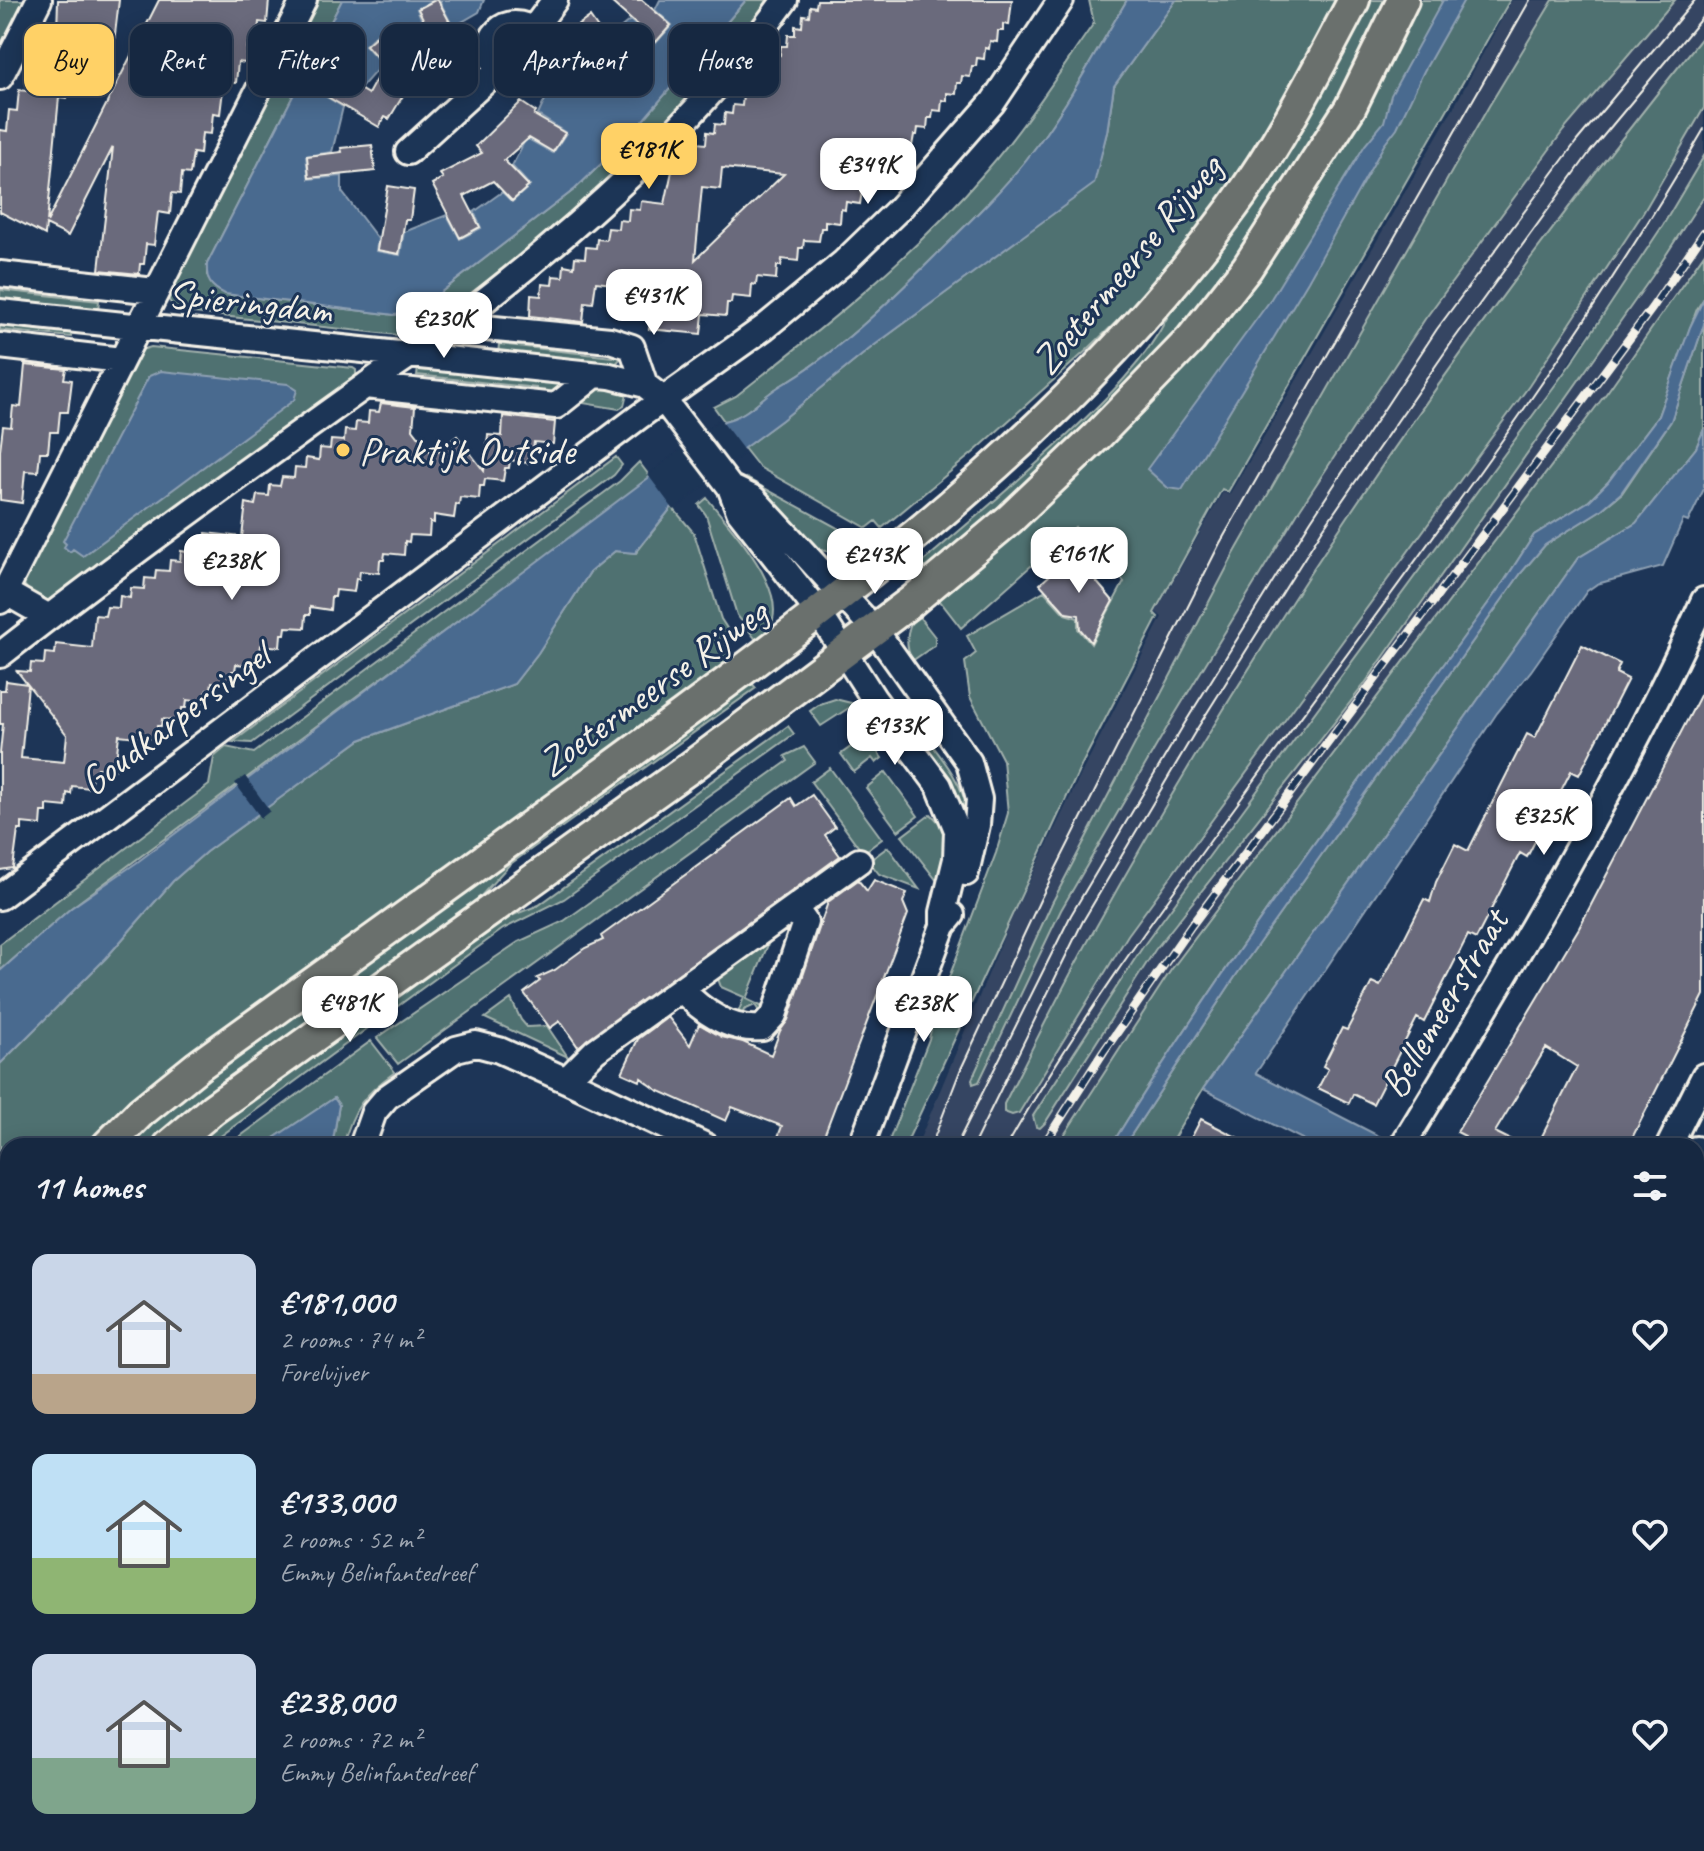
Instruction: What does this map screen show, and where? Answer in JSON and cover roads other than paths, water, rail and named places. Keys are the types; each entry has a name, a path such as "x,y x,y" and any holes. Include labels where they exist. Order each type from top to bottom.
{"main road":[{"name":"Zoetermeerse Rijweg","path":"115,1138 141,1112 198,1066 605,772 830,604 1037,430 1155,305 1235,206 1301,100 1354,0"},
{"path":"179,1138 213,1109 845,653 1010,519 1097,436 1191,339 1247,268 1350,108 1403,0"}],"street":[{"path":"0,77 39,0"},
{"path":"155,291 304,0"},
{"path":"537,24 555,0"},
{"path":"0,655 365,386 453,325 576,225 657,150 738,60 785,0"},
{"name":"Goudkarpersingel","path":"0,897 654,392 765,327 844,262 899,209 993,102 1061,0"},
{"path":"494,36 489,47 494,63"},
{"path":"408,152 494,74"},
{"name":"Spieringdam","path":"0,274 155,291 137,327"},
{"name":"Spieringdam","path":"0,312 595,375 626,379 654,392"},
{"path":"453,325 610,340 632,347 654,392 726,481 753,498 830,604 845,653 874,699 939,786 957,830 956,859 943,912 943,926 864,1138"},
{"path":"49,617 2,597 137,327"},
{"path":"0,346 121,360"},
{"path":"365,386 556,406 595,375"},
{"name":"Bellemeerstraat","path":"1407,1138 1481,1019 1529,933 1615,777 1704,600"},
{"path":"830,604 875,630 969,762 979,799 970,859 951,917 943,926"},
{"path":"566,1080 595,1051 859,861"},
{"path":"682,990 702,1011 745,1029 762,1028 774,1015 805,922 795,908"},
{"path":"365,1138 374,1112 387,1097 456,1049 476,1044 499,1050 689,1138"},
{"path":"1684,1138 1704,1076"}],"tram line":[{"path":"934,1138 960,1071 1041,898 1220,543 1530,0"},
{"path":"960,1138 1071,915 1183,726 1311,520 1437,329 1576,142 1695,0"},
{"path":"977,1138 1083,921 1195,732 1322,530 1452,342 1590,152 1704,15"},
{"path":"1012,1138 1091,1010 1152,922 1541,384 1598,300 1704,129"}],"railway":[{"path":"1048,1138 1191,926 1652,308 1704,232"}],"place":[{"name":"Praktijk Outside","path":"343,450"}]}
